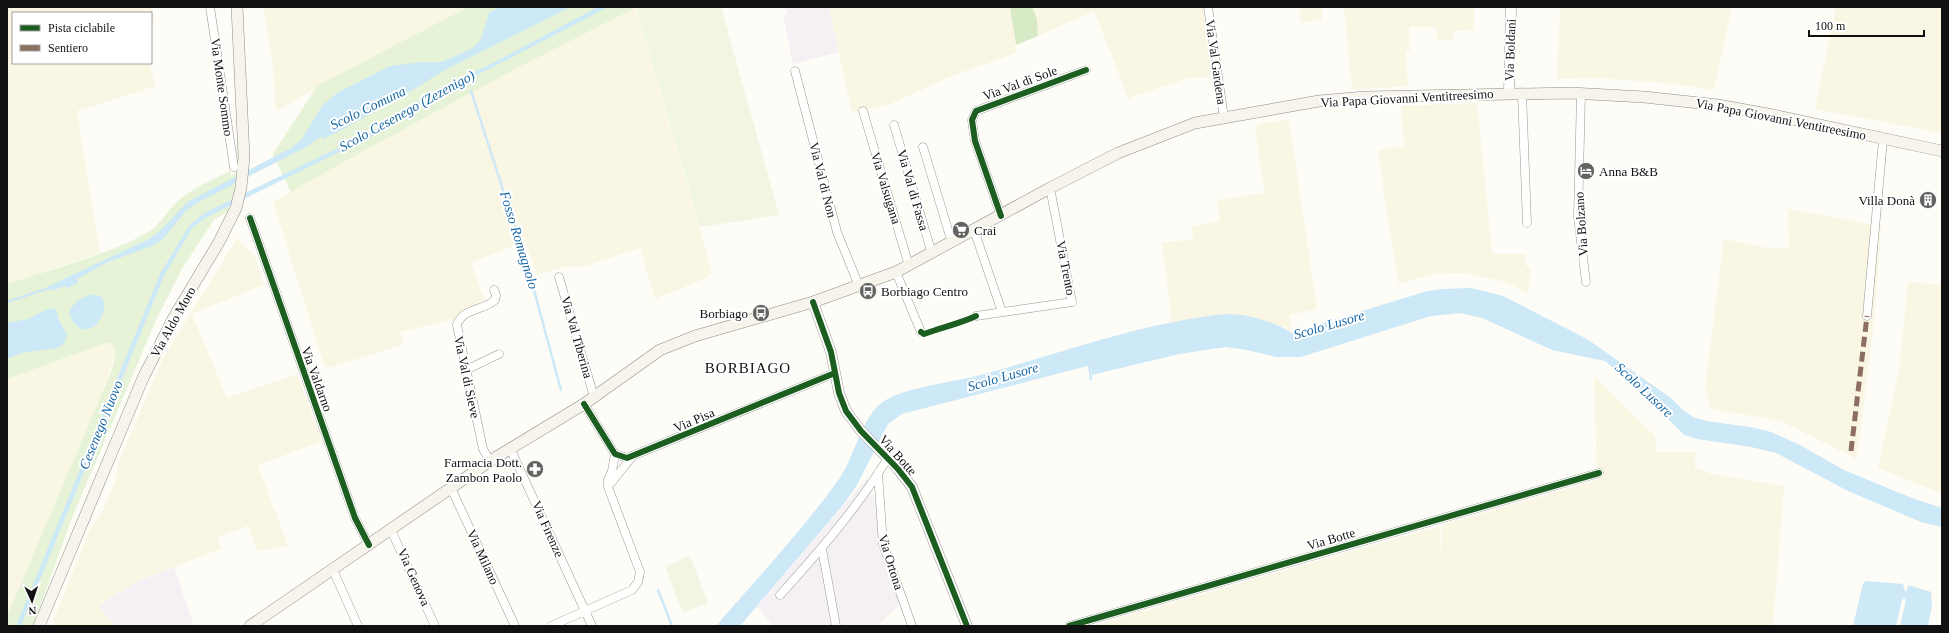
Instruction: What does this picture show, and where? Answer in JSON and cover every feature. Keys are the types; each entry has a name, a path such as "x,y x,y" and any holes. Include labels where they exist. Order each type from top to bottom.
{"main road":[{"name":"Via Aldo Moro","path":"39,626 143,378 174,317 232,218 241,188 244,157 237,7"},
{"name":"Via Papa Giovanni Ventitreesimo","path":"250,626 490,461 584,404 644,360 677,342 813,302 896,272 932,254 1050,188 1141,143 1195,123 1319,101 1357,98 1509,93 1580,94 1644,97 1718,105 1773,115 1883,140 1942,151"}],"street":[{"name":"Via Monte Sommo","path":"210,7 234,167"},
{"name":"Via Val Gardena","path":"1208,7 1224,118"},
{"name":"Via Boldani","path":"1509,93 1511,7"},
{"name":"Via Val di Sole","path":"1001,216 975,141 972,120 976,111 1086,70"},
{"name":"Via Val di Non","path":"795,71 837,232 859,286"},
{"path":"1522,93 1527,223"},
{"name":"Via Bolzano","path":"1580,94 1578,217 1586,282"},
{"name":"Via Valsugana","path":"863,111 909,266"},
{"name":"Via Val di Fassa","path":"894,125 932,254"},
{"path":"1867,316 1883,140"},
{"path":"924,147 952,243"},
{"name":"Via Trento","path":"976,316 1072,302 1050,188"},
{"name":"Via Valdarno","path":"250,218 355,518 369,545"},
{"path":"974,230 1002,312"},
{"path":"896,272 921,332"},
{"name":"Via Val Tiberina","path":"559,277 594,397"},
{"name":"Via Val di Sieve","path":"490,461 483,449 457,330 458,322 462,316 492,303 496,298 494,290"},
{"name":"Via Botte","path":"813,302 831,352 839,393 846,411 861,431 888,458 912,487 967,626"},
{"path":"466,370 499,354"},
{"name":"Via Pisa","path":"608,486 631,458 836,372"},
{"path":"584,404 615,454 622,458 631,458"},
{"name":"Via Firenze","path":"510,448 585,611"},
{"path":"551,626 632,590 640,577 638,567 608,486 608,480 612,471 615,454"},
{"path":"780,595 822,549 888,458"},
{"name":"Via Ortona","path":"878,473 884,544 912,626"},
{"name":"Via Botte","path":"1069,626 1599,473"},
{"name":"Via Milano","path":"451,488 515,626"},
{"name":"Via Genova","path":"391,530 436,626"},
{"path":"822,549 836,626"},
{"path":"333,570 358,626"},
{"path":"585,611 592,626"}],"shaded area":[{"path":"7,7 151,7 155,21 152,22 152,12 12,12 12,64 149,64 156,86 77,111 100,253 7,284"},
{"path":"263,7 468,7 325,82 276,111 273,67"},
{"path":"636,7 712,272 704,279 655,299 640,248 586,266 563,267 537,275 525,241 471,263 486,303 456,319 400,332 404,344 329,368 324,365 273,202 347,160 519,67"},
{"path":"785,7 829,7 839,52 793,64 783,15 787,14"},
{"path":"829,7 1010,7 1017,53 954,75 888,105 854,112 851,109"},
{"path":"1032,7 1203,7 1212,77 1189,78 1135,96 1129,100 1094,11 1038,36 1037,19"},
{"path":"1299,7 1322,7 1322,19 1301,23"},
{"path":"1344,7 1474,7 1474,30 1453,31 1453,40 1437,40 1436,27 1409,27 1410,51 1406,51 1408,86 1352,90"},
{"path":"1560,7 1732,7 1714,90 1666,83 1596,78 1557,79"},
{"path":"1836,7 1942,7 1942,133 1815,109"},
{"path":"1477,103 1492,254 1526,254 1525,265 1531,268 1528,293 1506,282 1463,273 1433,274 1399,284 1378,150 1404,146 1401,106"},
{"path":"1289,119 1317,309 1290,315 1291,333 1284,327 1246,316 1233,314 1212,315 1170,323 1171,313 1162,242 1193,240 1192,226 1220,221 1217,200 1265,193 1255,130 1258,124"},
{"path":"1788,209 1881,226 1875,312 1857,459 1781,421 1711,409 1705,387 1724,239 1768,248 1789,249"},
{"path":"238,237 243,245 254,255 264,285 192,314 227,398 297,374 322,441 258,465 288,546 257,551 248,526 217,537 221,549 138,581 98,605 115,626 51,626 89,531 103,510 115,482 118,464 163,358"},
{"path":"1908,282 1942,285 1942,494 1878,468 1899,370"},
{"path":"106,343 111,343 114,346 115,356 103,391 7,616 7,379"},
{"path":"1594,376 1655,436 1656,452 1695,452 1695,468 1712,474 1784,486 1773,626 1091,626 1440,526 1441,562 1442,525 1597,480"},
{"path":"867,478 900,581 903,601 877,626 774,626 757,607"},
{"path":"174,567 194,626 115,626 98,606 138,581"}],"green space":[{"path":"468,7 637,7 519,67 291,192 273,154 317,86"},
{"path":"636,7 721,7 779,215 700,227"},
{"path":"1010,7 1032,7 1037,19 1038,36 1016,45"},
{"path":"230,171 231,176 236,173 234,193 227,212 214,220 183,267 157,318 72,518 33,626 7,626 7,616 111,373 115,360 115,353 111,343 106,343 7,379 7,284 98,255 133,240 152,229 183,197 202,185"},
{"path":"690,556 708,603 683,613 665,566"}],"water":[{"name":"Scolo Comuna","path":"499,7 571,7 445,70 390,104 324,139 322,136 308,146 197,203 186,211 163,239 152,246 108,262 77,279 78,283 67,288 65,286 52,291 47,287 149,239 160,231 189,201 291,148 301,140 322,106 337,93 390,66 423,62 442,62 473,48 481,39 489,13"},
{"path":"598,7 608,7 438,94 374,135 205,218 192,228 164,276 21,626 16,626 160,274 189,226 204,213 371,132 437,90 493,63"},
{"name":"Scolo Lusore","path":"1471,288 1503,296 1587,339 1671,398 1683,410 1693,417 1706,421 1750,427 1771,432 1800,445 1844,470 1912,498 1942,508 1942,527 1921,522 1848,491 1776,453 1751,447 1697,439 1684,435 1643,394 1605,361 1552,350 1482,318 1461,313 1431,316 1301,357 1276,357 1226,347 1179,354 1092,375 1091,365 902,414 888,424 857,485 843,505 740,626 716,626 795,536 839,479 849,461 867,420 873,412 887,399 898,394 910,390 973,377 1109,338 1182,320 1237,314 1271,323 1286,329 1291,333 1424,292 1441,289"},
{"path":"92,294 102,297 104,310 97,323 92,328 86,330 81,329 71,319 70,309 78,300"},
{"path":"53,308 57,311 59,320 67,335 64,344 57,348 22,353 7,359 7,323 28,319 45,310"},
{"path":"1866,581 1903,584 1905,591 1907,591 1908,585 1931,592 1932,606 1928,626 1900,626 1906,600 1904,598 1902,600 1896,626 1853,626 1863,584"}],"waterway":[{"name":"Fosso Romagnolo","path":"471,91 527,264 561,390"},
{"path":"7,302 52,287"},
{"path":"1089,362 1091,379"},
{"name":"Fosso Romagnolo","path":"658,590 672,626"}],"marked path":[{"path":"1851,451 1867,316"}],"cycle path":[{"path":"1001,216 975,141 972,120 976,111 1086,70"},
{"path":"250,218 355,518 369,545"},
{"path":"813,302 831,352 839,393 846,411 861,431 898,469 912,487 967,626"},
{"path":"921,332 924,334 976,316"},
{"path":"584,404 615,454 627,458 835,373"},
{"path":"1069,626 1599,473"}],"place":[{"name":"Anna B&B","path":"1586,171"},
{"name":"Villa Donà","path":"1928,200"},
{"name":"Crai","path":"961,230"},
{"name":"Borbiago Centro","path":"868,291"},
{"name":"Borbiago","path":"761,313"},
{"name":"Farmacia Dott. Zambon Paolo","path":"535,469"}],"district":[{"name":"BORBIAGO","path":"748,368"}],"water label":[{"name":"Scolo Cesenego (Zezenigo)","path":"407,111"},
{"name":"Cesenego Nuovo","path":"101,425"}]}
